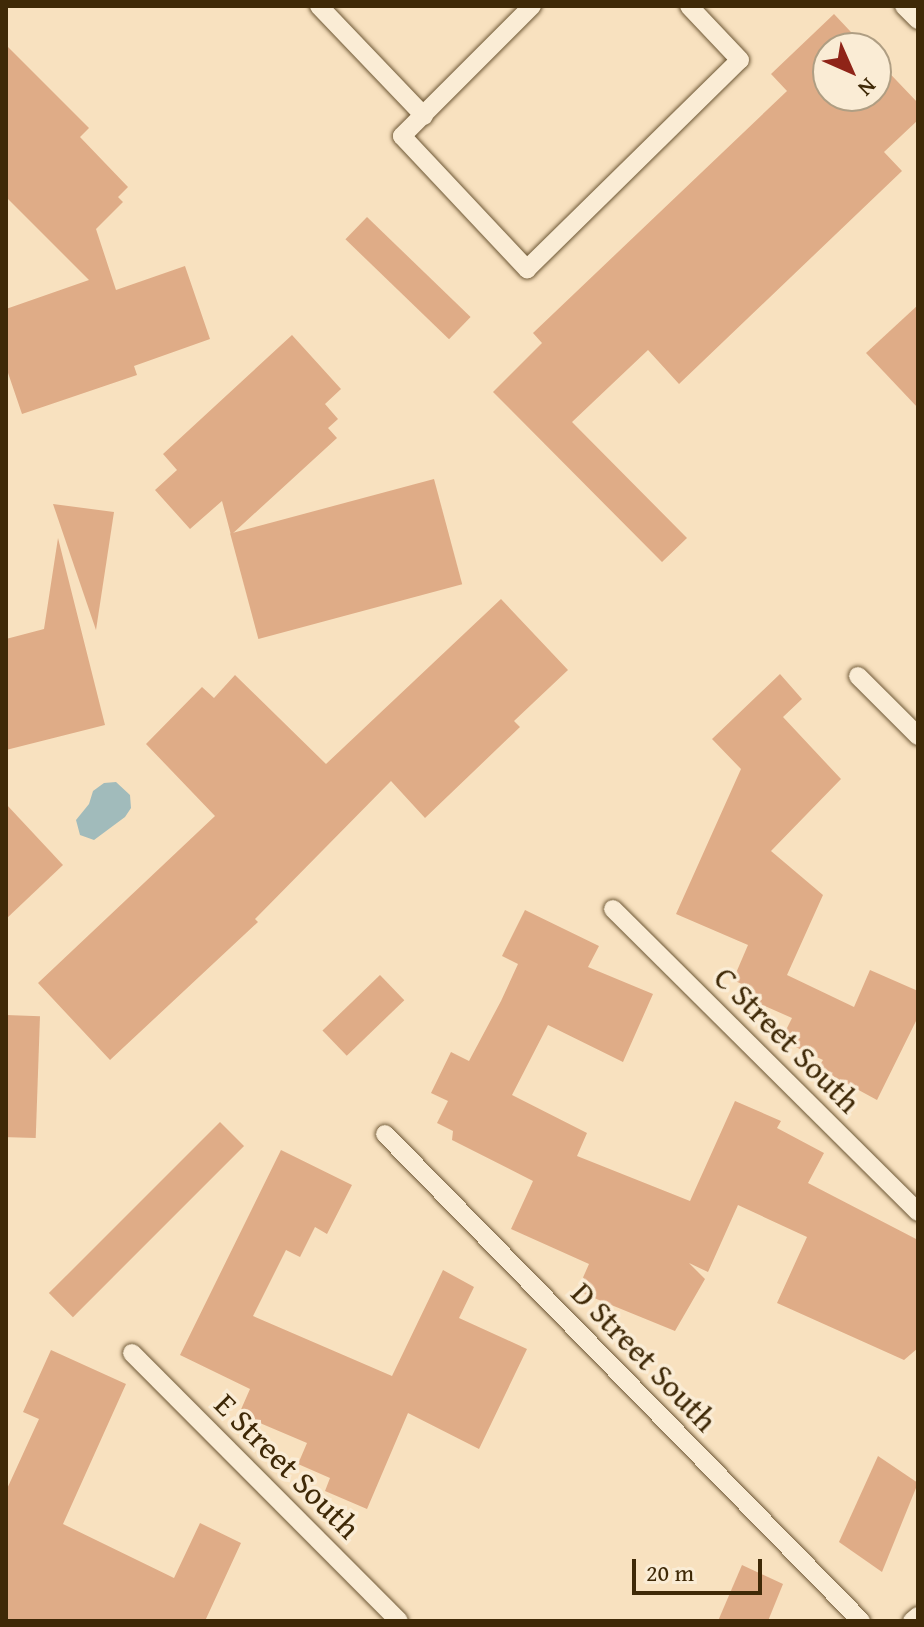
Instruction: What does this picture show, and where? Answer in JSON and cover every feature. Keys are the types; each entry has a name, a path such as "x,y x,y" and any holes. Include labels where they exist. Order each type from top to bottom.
{"lane":[{"path":"319,6 424,116"},
{"path":"532,6 402,136 527,269 740,60 689,6"},
{"path":"904,6 918,20"},
{"path":"858,676 918,736"},
{"name":"C Street South","path":"613,909 918,1212"},
{"name":"D Street South","path":"385,1134 861,1621"},
{"name":"E Street South","path":"132,1353 399,1621"},
{"path":"912,1621 918,1616"}],"water":[{"path":"116,782 130,795 131,808 125,817 94,840 80,835 76,820 89,804 93,791 104,783"}],"building":[{"path":"834,14 851,32 815,32"},
{"path":"812,35 812,112 892,112 892,76 918,103 918,120 884,152 902,171 679,384 648,350 572,422 687,538 662,562 493,392 542,343 533,333 787,91 771,74"},
{"path":"6,45 89,128 80,137 128,187 118,197 123,202 96,229 116,290 185,266 210,339 134,366 137,375 22,414 6,367 6,309 89,280 6,197"},
{"path":"367,217 471,317 449,339 345,239"},
{"path":"918,305 918,408 866,353"},
{"path":"292,335 341,389 325,404 338,419 328,428 337,438 231,535 222,501 190,529 155,490 177,470 163,454"},
{"path":"434,479 462,584 258,639 230,534"},
{"path":"53,504 114,512 96,630"},
{"path":"58,538 105,725 6,750 6,639 44,629"},
{"path":"501,599 568,670 514,721 520,727 425,818 391,781 255,919 258,922 110,1060 38,983 215,816 146,744 202,687 214,698 235,675 326,764"},
{"path":"780,674 802,699 783,717 841,779 771,851 823,895 787,975 854,1007 870,970 918,991 918,1017 877,1100 818,1068 823,1060 781,1040 792,1018 749,999 753,989 733,980 748,945 676,914 741,769 712,739"},
{"path":"6,804 63,865 6,919"},
{"path":"525,910 599,946 588,967 653,994 623,1062 548,1025 512,1095 587,1133 577,1156 690,1201 735,1101 781,1121 777,1128 824,1153 808,1183 918,1240 918,1348 904,1360 777,1303 807,1237 738,1205 708,1272 689,1263 705,1279 675,1331 577,1291 589,1264 511,1229 533,1181 452,1140 453,1131 437,1123 448,1101 431,1093 451,1052 469,1061 501,1001 518,964 502,956"},
{"path":"380,975 404,1000 347,1056 322,1031"},
{"path":"6,1015 40,1016 36,1138 6,1137"},
{"path":"220,1122 244,1146 73,1317 49,1293"},
{"path":"281,1150 352,1185 327,1234 315,1227 300,1257 286,1250 253,1316 392,1376 443,1270 474,1287 459,1318 527,1349 479,1449 408,1413 367,1509 325,1491 330,1478 298,1464 307,1443 239,1414 250,1389 180,1355"},
{"path":"51,1350 126,1384 63,1524 174,1578 200,1523 241,1543 205,1621 6,1621 6,1491 39,1419 23,1412"},
{"path":"878,1456 918,1483 882,1572 839,1542"},
{"path":"742,1565 783,1584 768,1621 718,1621"}]}
